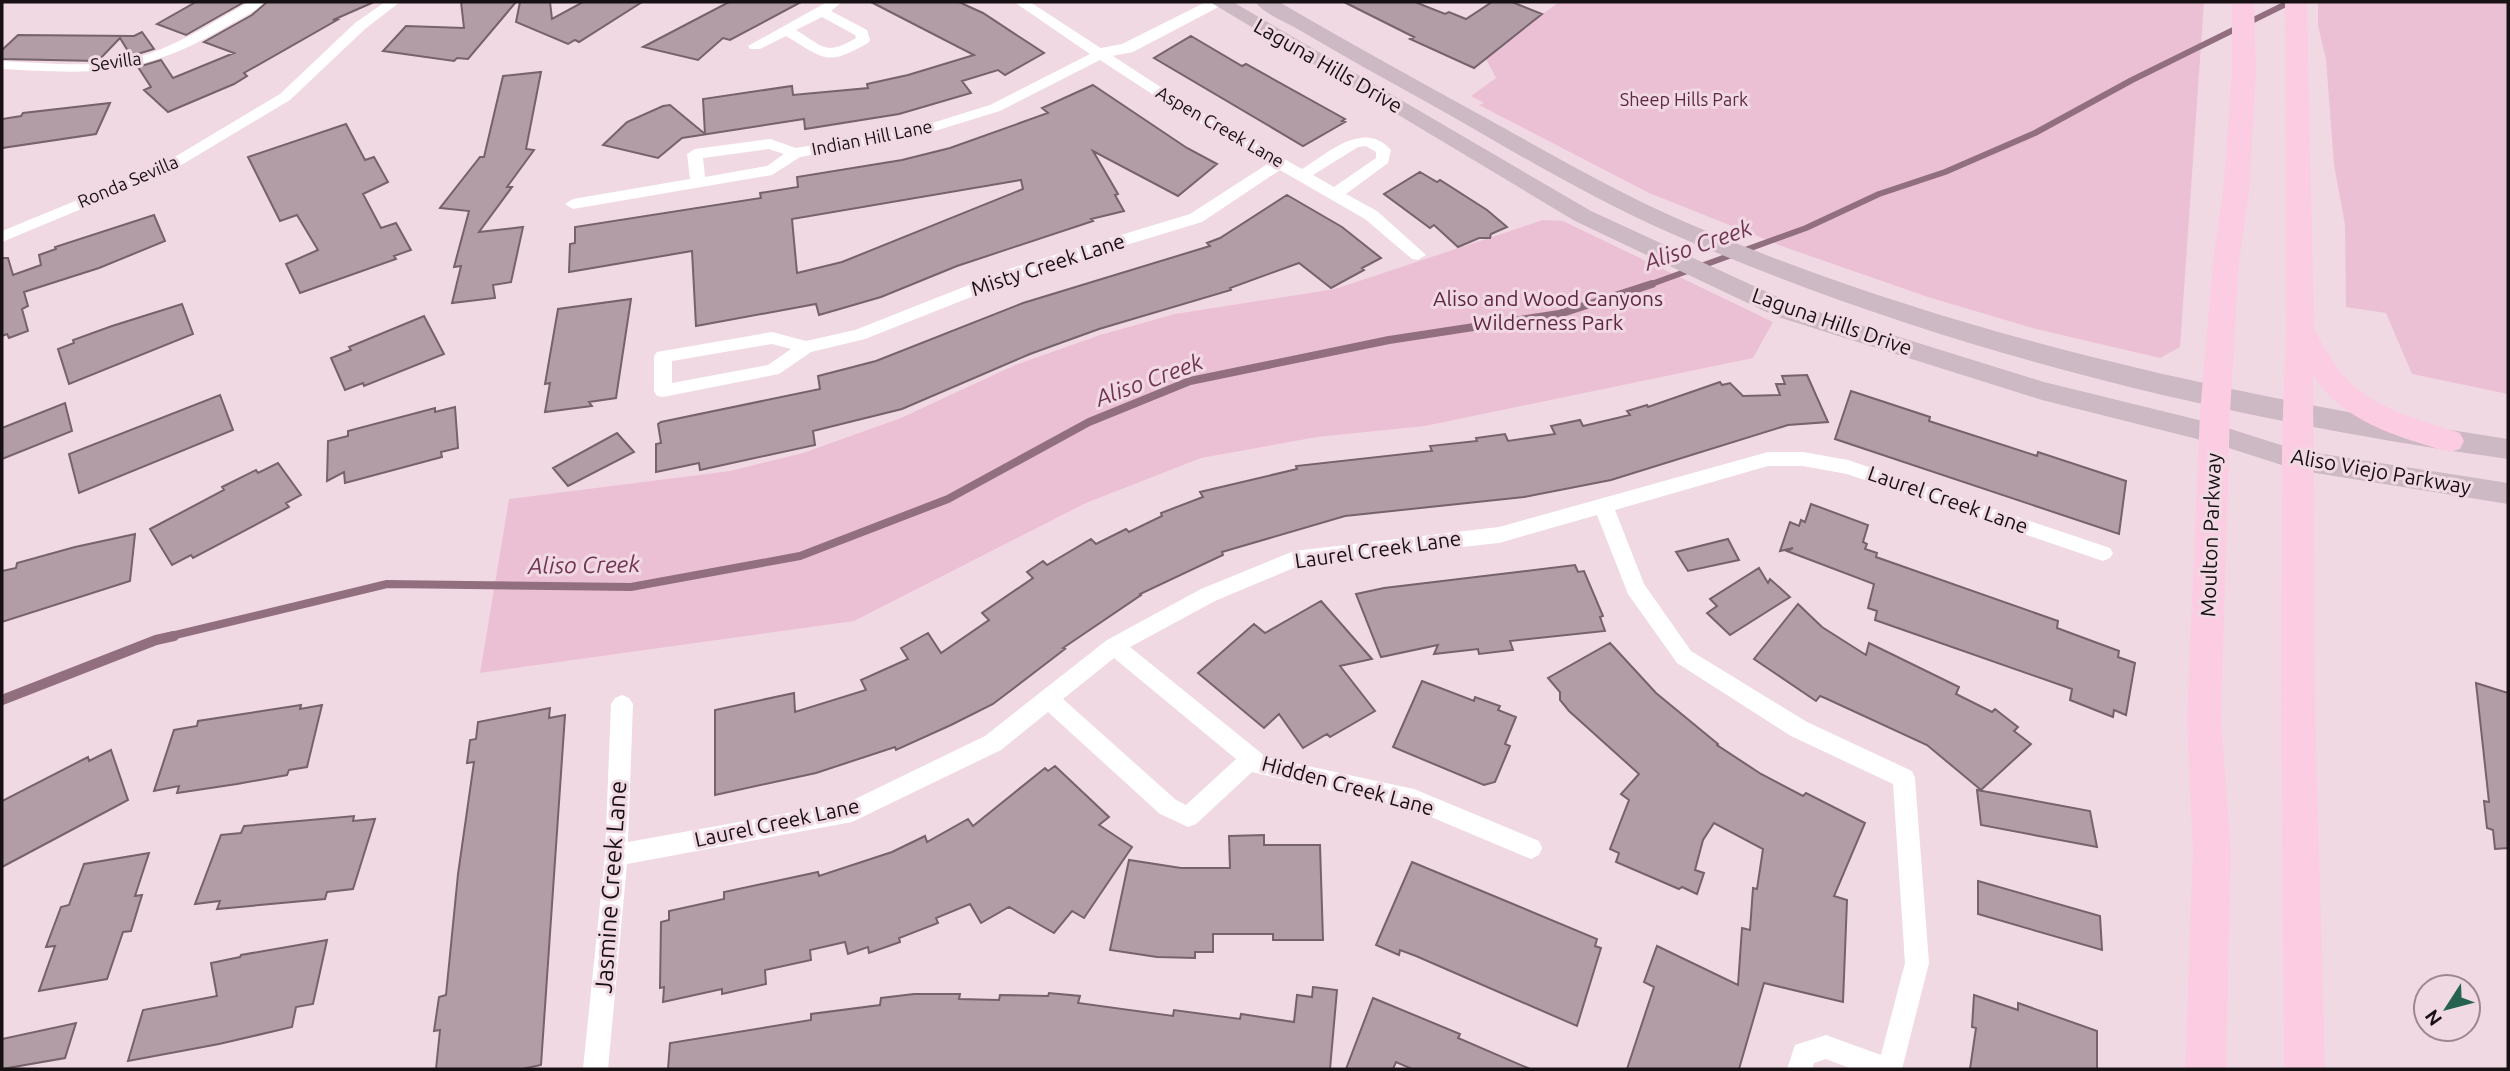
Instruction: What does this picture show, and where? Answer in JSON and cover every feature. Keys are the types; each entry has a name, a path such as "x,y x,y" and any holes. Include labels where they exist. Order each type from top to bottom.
{"main road":[{"name":"Laguna Hills Drive","path":"1219,2 1610,230 1772,304 2042,391 2215,434"},
{"name":"Laguna Hills Drive","path":"1265,2 1639,211 1722,247 1829,288 2006,345 2217,397"},
{"name":"Moulton Parkway","path":"2205,1069 2212,852 2204,720 2217,397 2226,262 2236,192 2244,73 2244,2"},
{"path":"2296,2 2300,331 2297,415 2300,874 2305,1069"},
{"path":"2300,331 2331,381 2347,396 2382,416 2449,441"},
{"name":"Aliso Viejo Parkway","path":"2217,397 2297,415 2508,449"},
{"name":"Aliso Viejo Parkway","path":"2215,434 2297,460 2508,494"}],"street":[{"name":"Sevilla","path":"2,65 95,66 137,62 176,47 258,2"},
{"name":"Ronda Sevilla","path":"2,237 163,170 285,97 360,26 393,2"},
{"path":"755,46 822,12 835,2"},
{"name":"Aspen Creek Lane","path":"1021,2 1180,106 1371,215 1418,255"},
{"name":"Indian Hill Lane","path":"1102,53 1111,40 1188,2"},
{"name":"Indian Hill Lane","path":"573,204 772,170 794,153 915,133 995,108 1102,53 1126,48 1219,2"},
{"path":"786,30 825,53 839,54 863,40 862,33 822,12"},
{"path":"1303,175 1354,143 1368,141 1384,150 1386,154 1383,160 1335,194"},
{"name":"Indian Hill Lane","path":"698,184 695,154 770,144 794,153"},
{"name":"Misty Creek Lane","path":"806,347 772,338 663,356 663,391 773,370 806,347 859,335 1018,272 1196,218 1281,162"},
{"name":"Laurel Creek Lane","path":"616,855 852,812 993,743 1115,646 1208,595 1301,556 1499,535 1768,459 1803,459 1848,467 2104,553"},
{"path":"1604,507 1635,588 1684,657 1799,729 1904,778 1917,963 1888,1069 1826,1047 1804,1054 1800,1069"},
{"name":"Hidden Creek Lane","path":"1115,646 1260,766 1414,799 1531,848"},
{"path":"1048,699 1168,807 1188,817 1251,759"},
{"name":"Jasmine Creek Lane","path":"595,1069 616,855 622,704"}],"green space":[{"name":"Sheep Hills Park","path":"1559,2 2204,2 2180,347 2160,358 2036,329 1928,297 1787,248 1649,193 1479,105 1484,103 1471,96 1496,78 1485,57"},
{"path":"2318,2 2508,2 2508,394 2412,374 2386,313 2346,307 2345,225 2334,165 2326,59 2318,26"},
{"name":"Aliso and Wood Canyons Wilderness Park","path":"1543,220 1563,221 1773,322 1753,358 1425,426 1317,437 1201,458 1086,503 854,621 480,673 509,499 730,471 803,453 901,418 1015,365 1100,335 1175,314 1335,289"}],"building":[{"path":"196,2 244,2 186,35 157,24"},
{"path":"267,2 374,2 333,20 337,20 244,73 247,76 234,84 168,112 144,90 151,87 138,67 161,60 173,78 234,53 204,42 252,15"},
{"path":"461,2 516,2 468,59 457,58 454,61 383,51 406,26 464,28"},
{"path":"520,2 550,2 552,19 583,2 642,2 579,42 575,40 568,44 516,22"},
{"path":"729,2 801,2 730,40 723,38 698,60 643,47"},
{"path":"871,2 959,2 983,13 1044,53 1005,75 998,70 962,81 971,93 899,114 805,129 804,119 682,138 658,158 603,145 627,122 663,106 670,105 705,134 703,99 792,86 793,95 868,88 867,84 974,55"},
{"path":"1344,2 1415,2 1466,19 1492,2 1512,2 1542,14 1474,68 1410,39 1414,37"},
{"path":"142,32 154,49 131,56 120,38 98,61 2,59 2,50 18,35 134,36"},
{"path":"1191,36 1242,66 1246,64 1345,119 1342,121 1345,122 1303,146 1154,58"},
{"path":"541,72 526,149 534,150 507,187 512,187 479,232 523,227 511,282 493,285 495,298 452,303 461,266 454,267 469,211 440,208 480,157 484,157 503,76"},
{"path":"1093,85 1187,148 1217,164 1178,196 1093,151 1118,194 1115,195 1124,211 1091,219 1093,221 957,266 881,297 819,315 816,304 696,326 692,251 569,272 570,244 575,243 575,227 761,198 760,193 798,187 797,177 902,160 950,148 1048,113 1042,108","holes":["1021,180 1023,189 842,262 797,273 792,219"]},
{"path":"110,103 96,134 2,148 2,119 21,116 23,113"},
{"path":"346,124 365,160 374,157 388,182 363,194 381,228 396,223 411,250 394,256 396,259 300,293 286,264 318,250 297,215 280,221 248,157"},
{"path":"1420,172 1437,182 1440,180 1487,210 1507,227 1491,234 1490,238 1479,238 1458,247 1434,225 1430,228 1384,194"},
{"path":"1287,195 1342,227 1381,258 1331,288 1299,263 1230,288 1231,290 1099,329 1030,354 902,409 813,431 815,445 700,470 699,463 656,472 656,444 661,443 658,424 661,422 820,389 818,376 876,361 1023,303 1210,246 1207,243 1220,238"},
{"path":"154,215 165,241 99,268 24,292 28,306 22,309 28,331 9,338 7,334 2,336 2,258 8,258 13,275 41,265 39,255 56,249 55,247"},
{"path":"631,299 616,398 589,402 592,406 545,412 550,383 545,384 558,309"},
{"path":"182,304 193,334 69,384 58,349 74,343 73,340"},
{"path":"424,316 444,354 364,386 363,383 345,390 331,358 351,350 349,347"},
{"path":"1807,375 1828,422 1788,425 1611,480 1524,497 1345,516 1222,552 1223,555 1140,594 1063,648 1065,649 993,704 951,725 896,750 895,747 816,773 715,795 715,710 794,693 795,712 866,690 861,680 908,659 901,648 928,633 941,653 989,620 982,613 1033,578 1027,572 1043,561 1047,565 1091,539 1096,544 1126,529 1129,532 1162,516 1161,513 1203,497 1200,492 1297,469 1296,466 1432,451 1430,446 1477,441 1476,438 1505,434 1508,441 1555,434 1551,426 1580,420 1583,426 1630,415 1627,411 1647,405 1648,407 1720,382 1722,385 1730,383 1743,396 1780,395 1776,384 1785,384 1782,376"},
{"path":"1851,391 1930,417 1929,421 2037,456 2038,452 2126,481 2119,534 1835,439"},
{"path":"220,395 233,430 79,493 69,454"},
{"path":"65,403 72,431 2,459 2,428"},
{"path":"455,407 458,448 441,452 442,457 345,483 344,472 327,481 328,441 348,436 348,431 435,408 435,412"},
{"path":"617,433 634,452 568,486 553,468"},
{"path":"278,463 301,495 286,503 289,507 193,558 191,555 172,565 150,529 224,490 222,487 256,470 258,473"},
{"path":"1811,504 1868,525 1863,542 1867,544 1865,549 1877,553 1876,557 2058,621 2057,628 2119,651 2118,657 2135,663 2126,715 2114,710 2113,717 2070,700 2072,689 1875,620 1877,611 1868,608 1874,584 1787,551 1793,548 1780,551 1790,522 1799,526 1801,520 1805,522"},
{"path":"135,534 130,581 2,622 2,571 16,568 17,563"},
{"path":"1728,539 1739,560 1688,571 1676,552"},
{"path":"1575,565 1578,572 1584,571 1603,616 1600,617 1605,631 1510,641 1513,650 1479,654 1478,649 1434,654 1438,645 1381,657 1356,594 1384,588"},
{"path":"1759,568 1768,583 1770,579 1790,597 1730,635 1707,613 1717,606 1710,599"},
{"path":"1321,601 1372,659 1340,666 1375,711 1330,737 1327,734 1303,748 1279,714 1264,728 1198,673 1254,624 1265,633"},
{"path":"1798,604 1822,627 1866,655 1869,643 1959,687 1956,694 1992,712 1995,709 2018,727 2014,731 2031,744 1981,790 1927,745 1820,696 1816,701 1754,659"},
{"path":"1610,643 1656,693 1717,745 1761,774 1865,823 1834,896 1847,900 1843,1002 1764,983 1739,1069 1627,1069 1654,987 1644,982 1657,946 1738,985 1742,928 1750,930 1753,888 1757,889 1763,849 1714,823 1703,840 1695,870 1704,873 1697,894 1616,862 1619,853 1610,849 1629,800 1621,794 1639,774 1569,711 1560,700 1560,692 1548,678"},
{"path":"1422,681 1474,701 1475,697 1500,706 1498,710 1516,717 1505,744 1510,746 1495,782 1484,785 1393,747"},
{"path":"2476,683 2508,693 2508,848 2495,849 2493,830 2487,828 2484,801 2489,802"},
{"path":"301,705 300,709 322,705 307,767 289,770 287,775 237,784 177,793 179,786 154,791 174,730 197,726 198,721"},
{"path":"550,708 549,718 565,715 541,1065 522,1069 436,1069 440,1030 434,1031 439,997 446,995 458,874 474,762 467,763 470,740 476,739 478,722"},
{"path":"111,750 128,800 2,867 2,801 88,757 89,761"},
{"path":"1055,766 1109,817 1099,825 1132,847 1084,918 1072,911 1054,933 1009,907 981,923 970,904 936,918 938,923 899,938 900,942 869,953 868,947 848,954 845,942 810,950 811,960 765,970 766,984 722,994 722,989 663,1002 664,987 660,988 661,922 669,920 669,911 724,899 724,892 818,872 819,876 892,852 925,836 927,842 968,819 973,826 1045,768 1048,771"},
{"path":"1977,790 2090,811 2097,847 1981,825"},
{"path":"354,816 353,821 375,819 353,889 327,892 325,899 217,909 220,901 195,904 221,835 241,833 244,826"},
{"path":"1264,835 1264,845 1320,845 1323,940 1273,940 1273,934 1213,934 1213,952 1195,952 1195,958 1157,957 1110,950 1129,860 1181,868 1230,868 1229,836"},
{"path":"149,853 135,896 142,895 131,931 123,932 107,979 39,991 55,946 46,947 61,907 69,905 84,864"},
{"path":"1412,862 1597,939 1595,946 1601,948 1577,1026 1416,956 1400,950 1399,955 1376,945"},
{"path":"1978,881 2100,916 2102,950 1978,914"},
{"path":"327,940 313,1004 296,1007 292,1027 128,1061 143,1010 217,996 211,963"},
{"path":"1313,987 1337,990 1330,1069 668,1069 670,1043 811,1020 811,1014 880,1005 881,998 914,994 960,994 959,999 999,1000 1000,995 1048,996 1049,993 1080,996 1078,1003 1173,1016 1174,1010 1240,1019 1241,1014 1294,1022 1297,995 1312,997"},
{"path":"1974,995 2018,1010 2018,1003 2097,1031 2097,1069 1970,1069 1976,1028 1972,1027"},
{"path":"1373,998 1460,1034 1458,1038 1530,1069 1412,1069 1396,1062 1393,1069 1346,1069"},
{"path":"76,1023 65,1058 2,1069 2,1039"}],"waterway":[{"name":"Aliso Creek","path":"1648,285 1806,228 1879,194 1945,172 2035,133 2132,80 2290,2"},
{"name":"Aliso Creek","path":"1648,285 1652,284"},
{"name":"Aliso Creek","path":"167,637 387,584 631,587 800,556 948,499 1089,422 1190,381 1389,340 1559,314 1648,285"},
{"name":"Aliso Creek","path":"2,700 156,640 174,636"}]}
